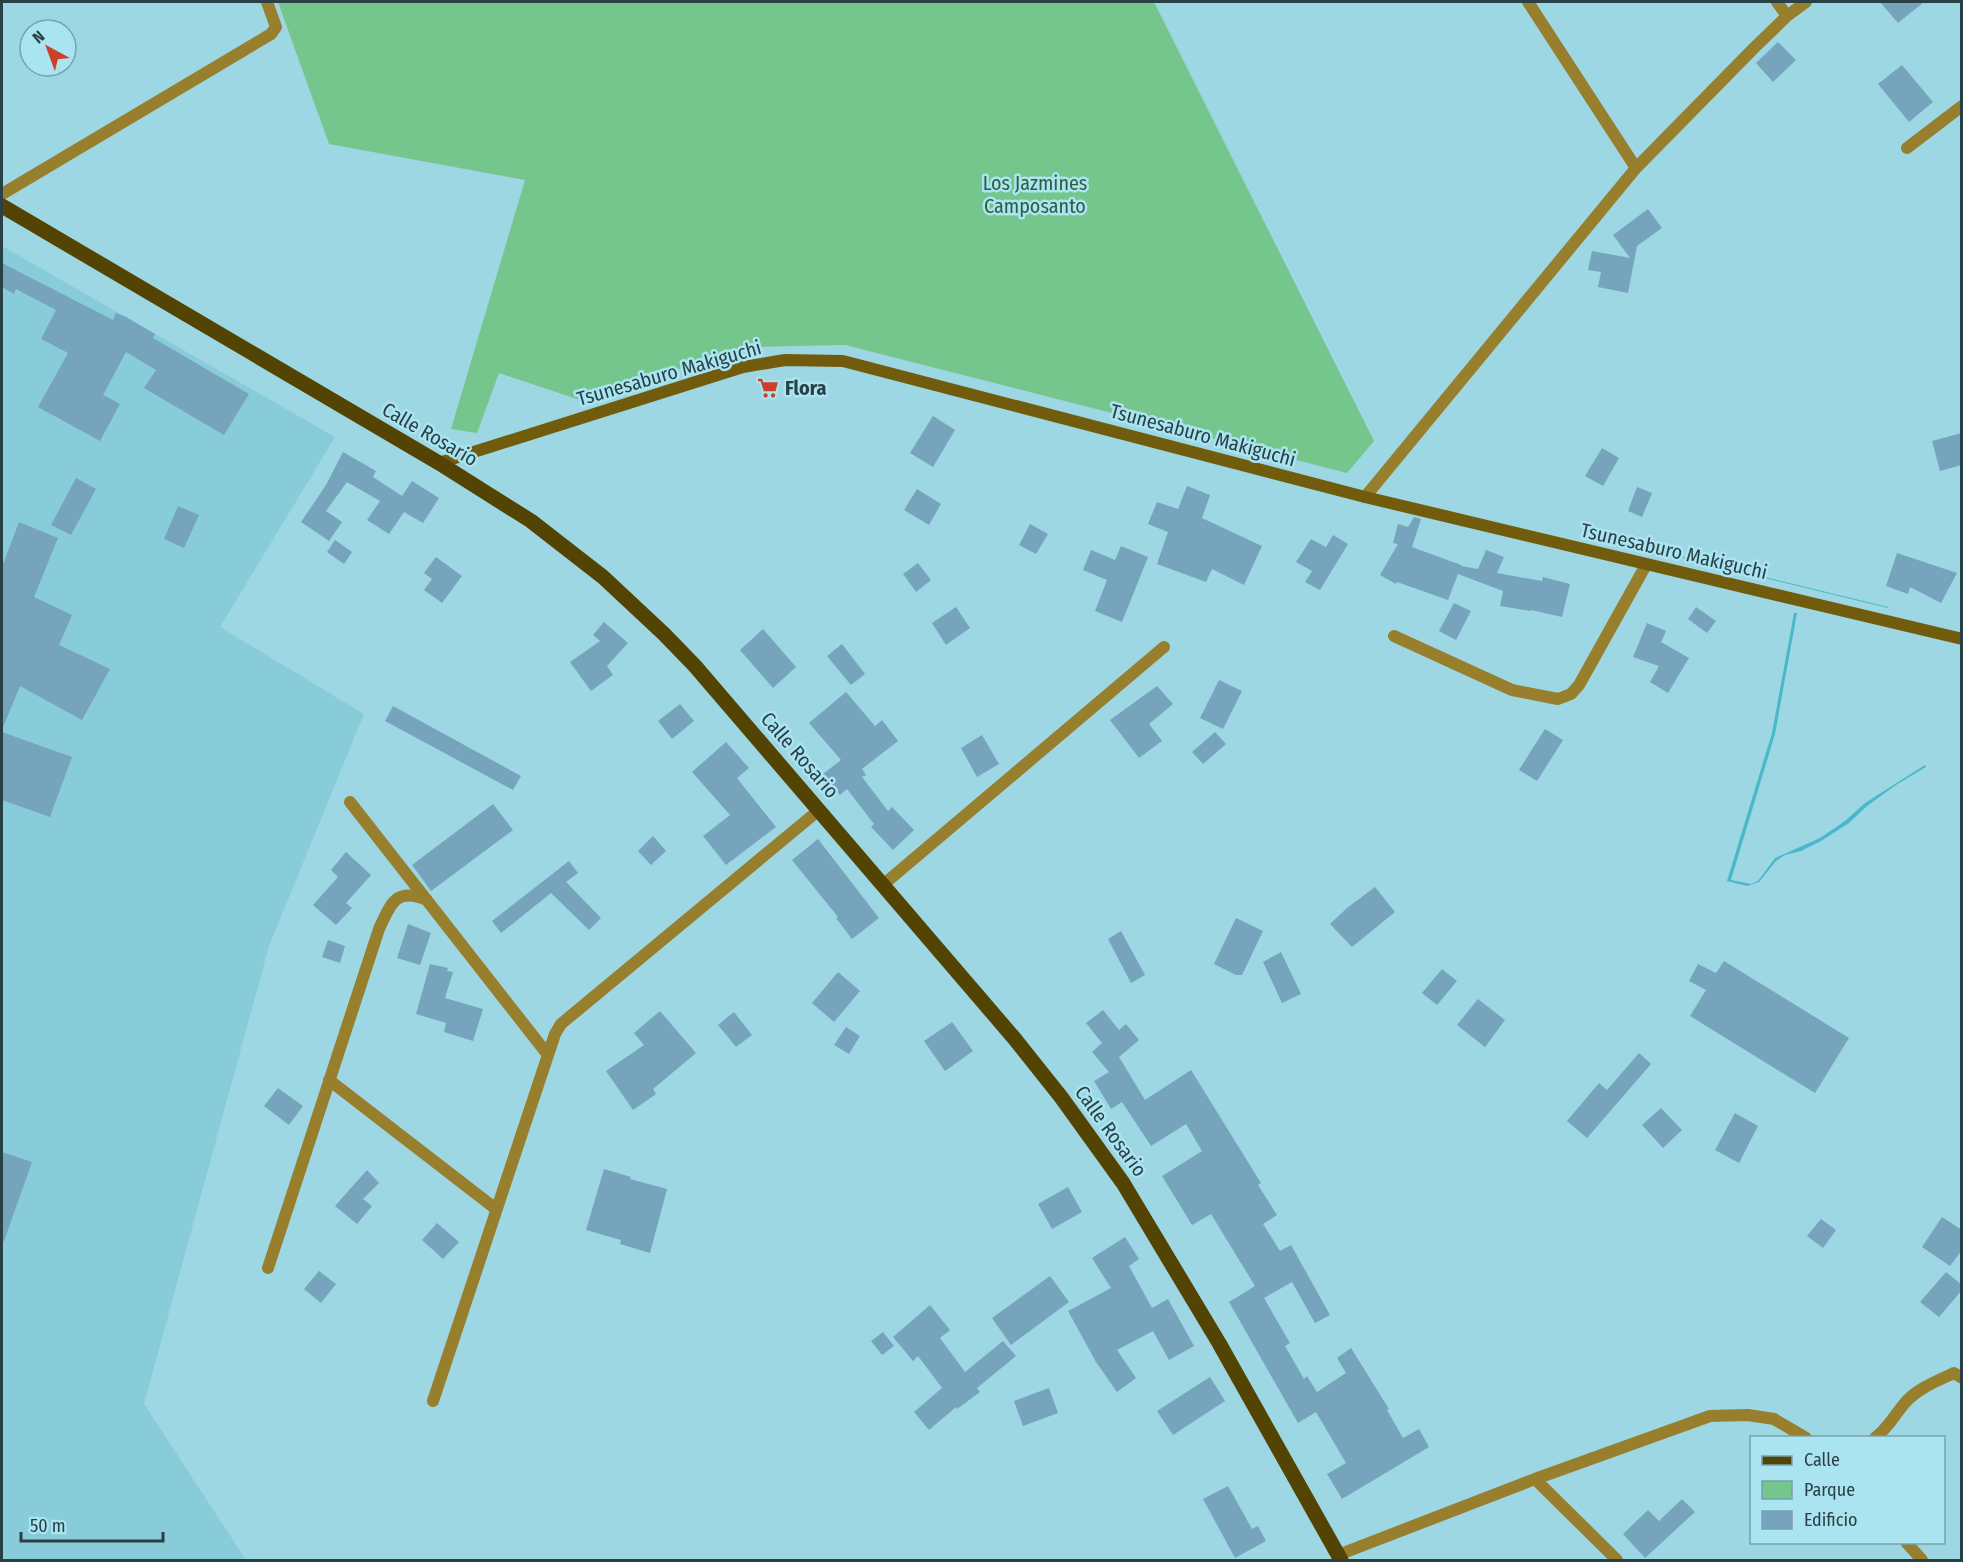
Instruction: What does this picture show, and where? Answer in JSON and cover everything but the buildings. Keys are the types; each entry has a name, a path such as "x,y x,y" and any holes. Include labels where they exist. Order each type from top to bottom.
{"main road":[{"name":"Calle Rosario","path":"2,206 439,463 531,520 578,556 632,603 695,666 1014,1038 1123,1183 1219,1343 1340,1558"}],"street":[{"path":"2,194 271,34 276,27 267,2"},
{"path":"1528,2 1636,168"},
{"path":"1777,2 1787,16"},
{"path":"1365,497 1636,168 1787,16 1806,2"},
{"path":"1907,148 1962,106"},
{"name":"Tsunesaburo Makiguchi","path":"439,463 743,367 785,360 843,361 1365,497 1962,639"},
{"path":"1394,636 1512,690 1558,699 1571,694 1579,684 1646,565"},
{"path":"884,884 1164,646"},
{"path":"350,802 548,1054"},
{"path":"433,1401 548,1054 561,1024 819,810"},
{"path":"268,1269 379,929 394,901 404,894 413,894 427,900"},
{"path":"329,1080 496,1209"},
{"path":"1876,1436 1895,1419 1904,1404 1916,1393 1954,1374 1962,1378"},
{"path":"1340,1558 1535,1479 1710,1416 1748,1414 1774,1419 1804,1436"},
{"path":"1535,1479 1617,1560"},
{"path":"1908,1544 1922,1560"}],"shaded area":[{"path":"2,246 335,437 220,627 364,714 269,946 144,1404 246,1560 2,1560"},
{"path":"1587,535 1888,607 1888,608"},
{"path":"1794,613 1797,613 1775,734 1731,880 1751,884 1758,881 1775,858 1820,838 1845,821 1865,803 1925,765 1926,767 1896,785 1867,806 1849,823 1821,841 1801,851 1785,855 1776,861 1759,882 1747,886 1727,881 1772,733"}],"green space":[{"name":"Los Jazmines Camposanto","path":"278,2 1154,2 1374,441 1347,473 845,345 754,347 725,354 583,401 499,373 477,433 451,429 525,180 329,144"}],"place":[{"name":"Flora","path":"768,388"}]}
